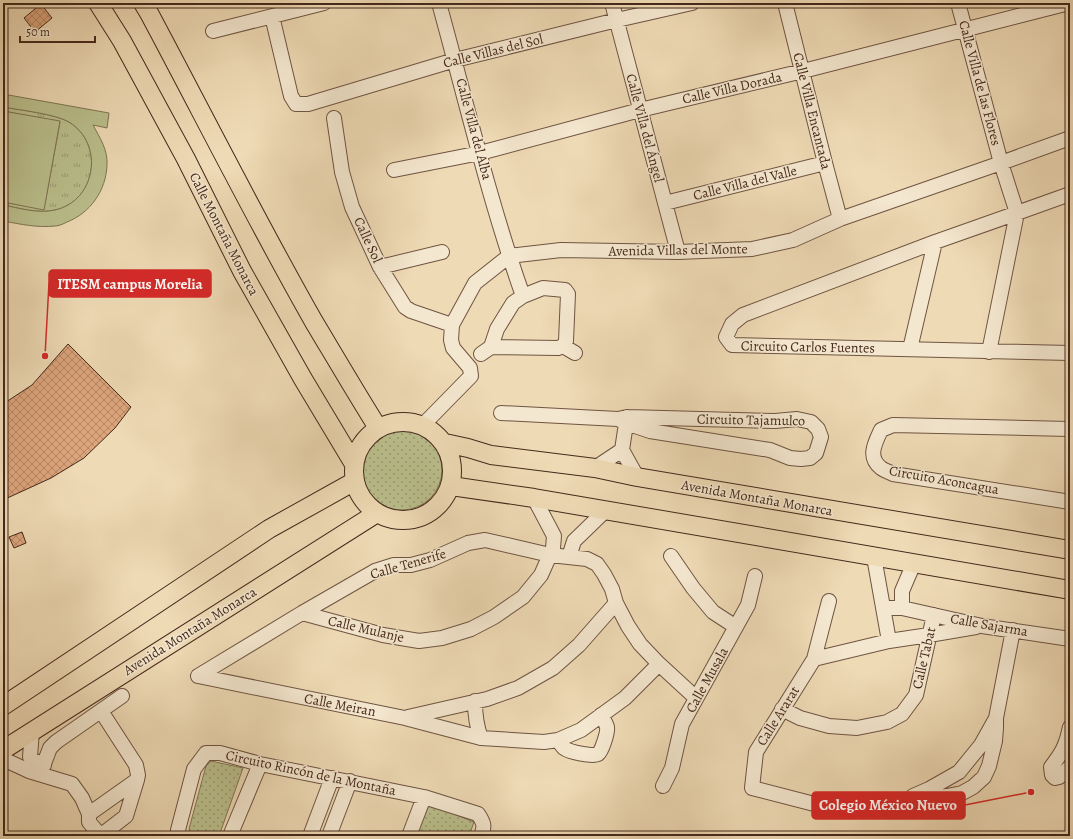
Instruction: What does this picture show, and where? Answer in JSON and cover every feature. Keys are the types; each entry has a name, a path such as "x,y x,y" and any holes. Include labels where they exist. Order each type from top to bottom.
{"main road":[{"name":"Calle Montaña Monarca","path":"98,3 122,41 174,138 242,271 355,472"},
{"path":"143,3 201,109 261,225 314,321 378,428"},
{"path":"408,421 424,425 436,433 445,443 451,457 453,472 451,486 444,500 434,510 420,518 406,521 391,519 377,513 367,505 359,494 355,472 358,450 367,437 378,428 392,422 408,421"},
{"name":"Avenida Montaña Monarca","path":"445,443 491,455 595,468 637,477 1070,550"},
{"path":"3,706 355,472"},
{"path":"451,486 606,510 1070,590"},
{"name":"Avenida Montaña Monarca","path":"3,750 377,513"}],"street":[{"path":"213,31 324,3"},
{"name":"Calle Villa del Alba","path":"439,3 509,256 523,296"},
{"name":"Calle Villa del Ángel","path":"612,3 678,252"},
{"name":"Calle Villas del Sol","path":"272,16 291,96 296,104 308,104 455,60 692,3"},
{"name":"Calle Villa Encantada","path":"785,3 840,219"},
{"name":"Calle Villa de las Flores","path":"958,3 1001,163"},
{"name":"Calle Villa Dorada","path":"394,170 480,153 640,110 803,71 1069,3"},
{"name":"Calle Sol","path":"334,118 342,172 352,207 380,267 405,307 411,311 452,325"},
{"name":"Avenida Villas del Monte","path":"509,256 561,250 678,252 752,249 793,240 840,219 1070,138"},
{"name":"Calle Villa del Valle","path":"665,203 825,163"},
{"path":"989,352 1018,214 1001,163"},
{"name":"Circuito Carlos Fuentes","path":"1070,194 1018,214 936,242 743,315 732,324 726,337 732,345 989,352 1070,351"},
{"path":"910,349 936,242"},
{"path":"380,267 442,252"},
{"path":"424,425 471,376 470,368 452,348 450,340 452,325 475,283 509,256"},
{"path":"569,287 566,341 563,346 558,348 486,351 512,303 523,296 542,288 569,287"},
{"path":"563,346 575,353"},
{"name":"Circuito Tajamulco","path":"501,413 624,420 775,421 797,419 811,422 818,429 821,437 816,453 810,458 801,459 790,458 770,450 650,431 624,420"},
{"path":"624,420 622,450 637,477"},
{"name":"Circuito Aconcagua","path":"1070,429 893,425 881,430 873,452 877,463 882,469 893,474 1070,502"},
{"path":"595,468 622,450"},
{"path":"534,498 554,536 563,541 574,541"},
{"path":"569,557 574,541 606,510"},
{"name":"Calle Mulanje","path":"302,613 383,635 419,641 442,638 471,629 494,617 523,597 541,575 553,548 554,536"},
{"name":"Calle Tenerife","path":"198,676 375,570 394,565 411,564 430,560 468,543 485,540 550,555 587,559 597,564 612,589 616,603 628,626 640,644 659,664 696,698"},
{"path":"671,556 693,588 713,612 736,627"},
{"path":"874,556 889,641"},
{"path":"902,608 902,591 914,564"},
{"name":"Calle Musala","path":"663,786 672,768 682,724 748,605 755,576"},
{"path":"880,590 902,591"},
{"name":"Calle Ararat","path":"829,601 814,659 756,752 752,788 822,806 870,805 947,796 962,793 974,787 984,777 989,766 995,741 996,718 1013,630"},
{"path":"405,718 487,698 518,688 553,668 579,645 616,603"},
{"name":"Calle Sajarma","path":"884,608 902,608 982,626 1070,639"},
{"name":"Calle Tabat","path":"782,709 800,718 829,726 857,728 887,722 902,714 916,695 934,615"},
{"path":"814,659 889,641 982,626"},
{"path":"232,656 230,665 238,684"},
{"name":"Calle Meiran","path":"198,676 405,718 479,732 544,742 558,740 581,730 625,698 659,664"},
{"path":"42,769 50,748 56,742 122,696"},
{"path":"475,701 475,717 479,732"},
{"path":"32,731 30,757 42,769 72,784 82,798 89,814 89,822 99,834 104,833 126,816 138,775 136,764 101,711"},
{"path":"558,740 564,748 570,751 593,756 598,754 601,750 607,731 607,726 601,715"},
{"name":"Calle Ararat","path":"906,800 959,772 981,745 996,718"},
{"path":"1070,727 1067,741 1062,753 1051,767 1052,774 1055,778 1059,777 1070,767"},
{"name":"Circuito Rincón de la Montaña","path":"179,836 178,830 194,769 206,753 220,753 260,764 424,797 478,814 484,829 481,836"},
{"path":"3,759 29,771 42,769"},
{"path":"230,836 260,764"},
{"path":"310,836 332,778"},
{"path":"89,814 137,780"},
{"path":"329,836 350,782"},
{"path":"409,836 424,797"}],"green space":[{"path":"3,94 109,113 107,128 93,125 103,144 106,154 107,165 104,184 90,207 83,213 56,226 29,225 3,221 3,205 29,210 49,211 69,205 80,196 87,184 91,171 91,157 88,144 80,132 69,122 46,115 3,107"},
{"path":"3,107 63,119 69,122 80,132 88,144 91,157 91,171 87,184 80,196 69,205 55,210 42,211 3,205 3,202 44,209 60,122 3,111"},
{"path":"3,111 60,121 44,210 3,202"},
{"path":"402,430 417,433 430,442 439,455 442,470 439,485 430,498 417,507 402,510 387,507 374,498 365,485 362,470 365,455 374,442 387,433"},
{"path":"211,761 243,768 219,836 194,836 191,835 189,829 206,766"},
{"path":"429,804 474,822 469,836 416,836"}],"building":[{"path":"41,4 52,18 35,32 24,18"},
{"path":"68,344 131,407 115,428 84,458 51,478 3,500 3,404 32,385"},
{"path":"22,532 26,543 14,548 9,537"}],"place":[{"name":"ITESM campus Morelia","path":"45,356"},
{"name":"Colegio México Nuevo","path":"1031,792"}]}
